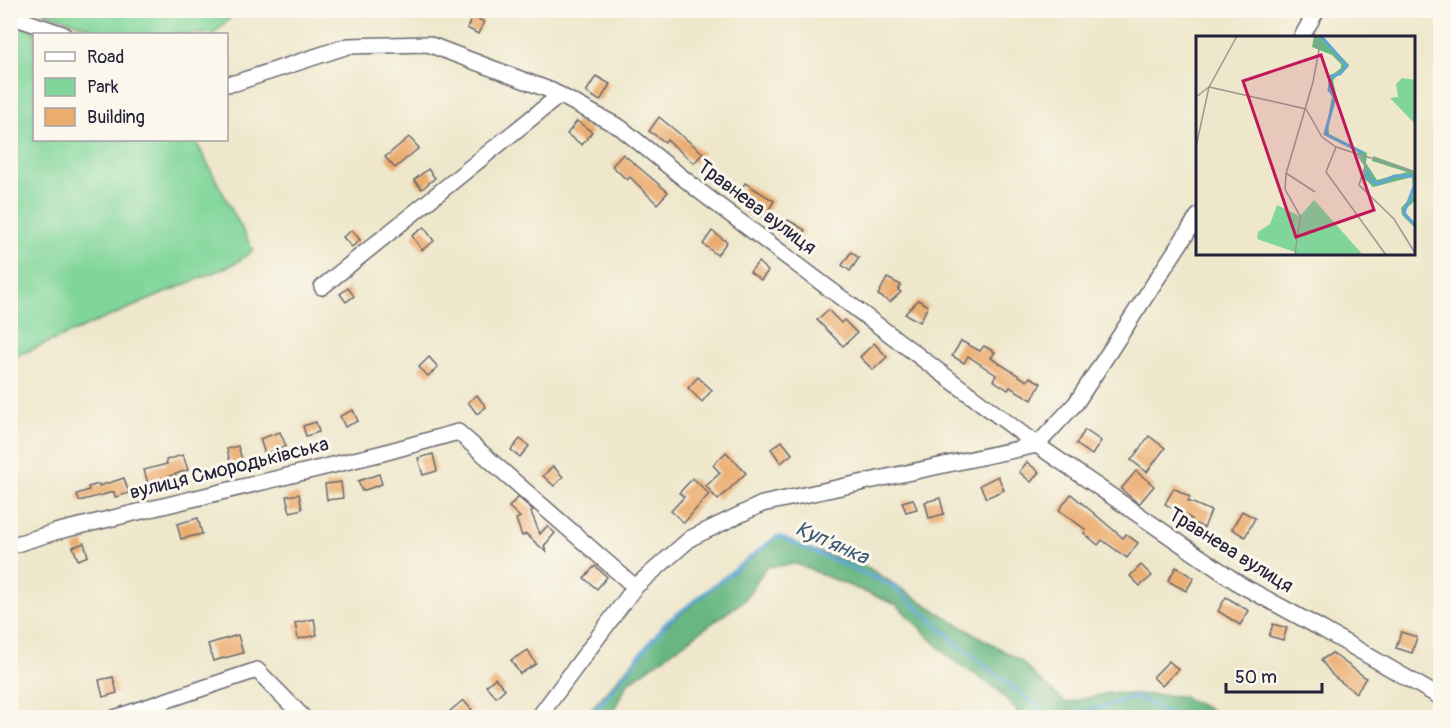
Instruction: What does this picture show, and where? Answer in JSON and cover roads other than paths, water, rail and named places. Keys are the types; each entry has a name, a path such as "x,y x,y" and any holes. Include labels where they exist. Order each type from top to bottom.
{"street":[{"path":"1302,36 1317,10"},
{"path":"10,16 60,33"},
{"name":"Травнева вулиця","path":"228,84 348,46 428,44 560,95 621,128 699,190 1037,445 1241,585 1322,628 1440,697"},
{"path":"322,287 560,95"},
{"path":"538,717 635,587 691,538 762,504 1037,445 1076,404 1196,218"},
{"name":"вулиця Смородьківська","path":"10,546 55,532 383,453 458,432 635,587"},
{"path":"114,717 257,670 304,717"}],"waterway":[{"name":"Куп'янка","path":"589,718 666,623 778,536 893,586 966,651 1053,718"},
{"name":"Куп'янка","path":"1063,718 1136,697 1178,718"}]}
